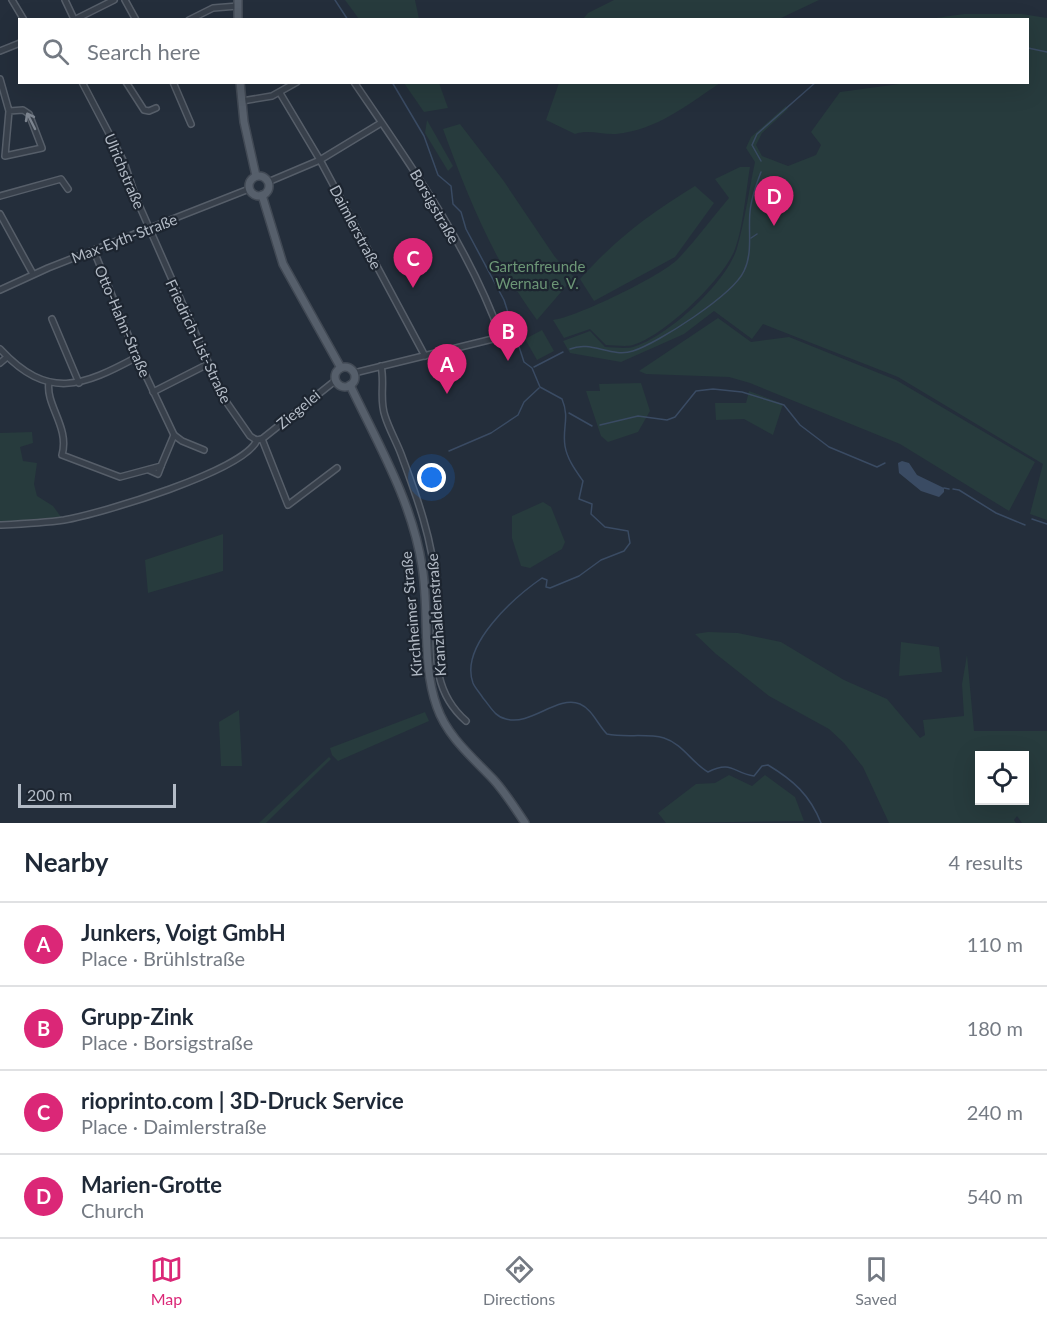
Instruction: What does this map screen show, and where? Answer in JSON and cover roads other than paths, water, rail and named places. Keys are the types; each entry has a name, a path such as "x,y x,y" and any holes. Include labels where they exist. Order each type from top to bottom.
{"main road":[{"path":"240,84 256,176"},
{"path":"256,176 262,176 268,182 268,190 262,195 253,194 249,189 251,180 256,176"},
{"path":"262,195 284,264 341,368"},
{"path":"341,368 348,368 354,373 350,385 342,386 336,380 335,374 341,368"},
{"name":"Kirchheimer Straße","path":"350,385 395,477 413,523 423,567 429,672 437,708 455,739 494,781 525,823"}],"street":[{"path":"12,0 23,18"},
{"path":"65,0 74,18"},
{"path":"76,18 114,0"},
{"path":"125,0 135,18"},
{"path":"193,18 213,8 238,3"},
{"path":"0,51 18,44"},
{"path":"0,79 9,111 6,156 40,150 43,147 29,114 23,110 9,111"},
{"name":"Ulrichstraße","path":"83,84 124,162 150,230"},
{"path":"127,84 144,110 149,111 156,108"},
{"path":"174,84 191,124"},
{"path":"242,100 280,93 294,84"},
{"name":"Borsigstraße","path":"355,84 445,221 501,337 425,356"},
{"name":"Daimlerstraße","path":"280,93 320,160 425,356"},
{"path":"268,182 320,160 381,123"},
{"path":"0,196 61,179 68,189"},
{"name":"Max-Eyth-Straße","path":"0,290 33,274 150,230 232,193 249,189"},
{"path":"0,214 33,274"},
{"name":"Friedrich-List-Straße","path":"150,230 208,364 232,412 250,436 260,440"},
{"name":"Otto-Hahn-Straße","path":"94,251 137,357 153,392 162,405 174,435"},
{"path":"52,319 79,383"},
{"path":"0,349 25,370 49,382 79,383 99,377 137,357"},
{"path":"354,373 425,356"},
{"path":"0,363 7,357"},
{"name":"Otto-Hahn-Straße","path":"153,392 208,364"},
{"name":"Kranzhaldenstraße","path":"381,366 385,416 417,498 432,556 438,616 438,668 442,689 448,703 466,721"},
{"name":"Ziegelei","path":"0,525 65,520 138,499 216,471 254,446 336,380"},
{"path":"49,382 48,390 63,432 62,455 127,477 161,466 174,435 204,450"},
{"path":"260,440 288,505 337,468"}],"water":[{"path":"902,461 909,463 917,475 944,488 944,492 939,497 921,491 899,473 898,463"}],"waterway":[{"path":"335,0 347,18"},
{"path":"1029,48 1047,52"},
{"path":"393,84 424,136 438,175 451,186 453,204 461,212 466,229 504,300 524,362 532,368 540,387 562,399 566,417 564,440 566,451 583,481 579,499 592,504 591,514 605,527 628,531 630,543 624,551 601,560 579,576 550,588 546,587 547,580 542,578 518,597 492,623 474,653 471,668 474,685 493,711 506,719 525,718 571,702 584,706 607,734 664,738 677,745 708,772 728,767 754,776 762,766 768,765 800,789 812,804 821,823"},
{"path":"761,161 752,145 757,134 814,84"},
{"path":"570,349 586,346 625,353 633,351 694,317 726,292 737,281 747,264 751,207 761,172"},
{"path":"751,238 757,234"},
{"path":"534,367 563,352"},
{"path":"449,451 491,433 518,415 524,402 539,388"},
{"path":"600,425 638,416 667,420 675,417 696,391 713,389 742,392 784,405 800,425 829,447 877,467 885,463"},
{"path":"569,413 592,426"},
{"path":"944,488 949,489"},
{"path":"953,489 959,490 996,513 1025,525"},
{"path":"1032,519 1047,524"}],"place":[{"name":"Marien-Grotte","path":"774,226"},
{"name":"rioprinto.com | 3D-Druck Service","path":"413,288"},
{"name":"Grupp-Zink","path":"508,361"},
{"name":"Junkers, Voigt GmbH","path":"447,394"}],"park label":[{"name":"Gartenfreunde Wernau e. V.","path":"537,274"}]}
